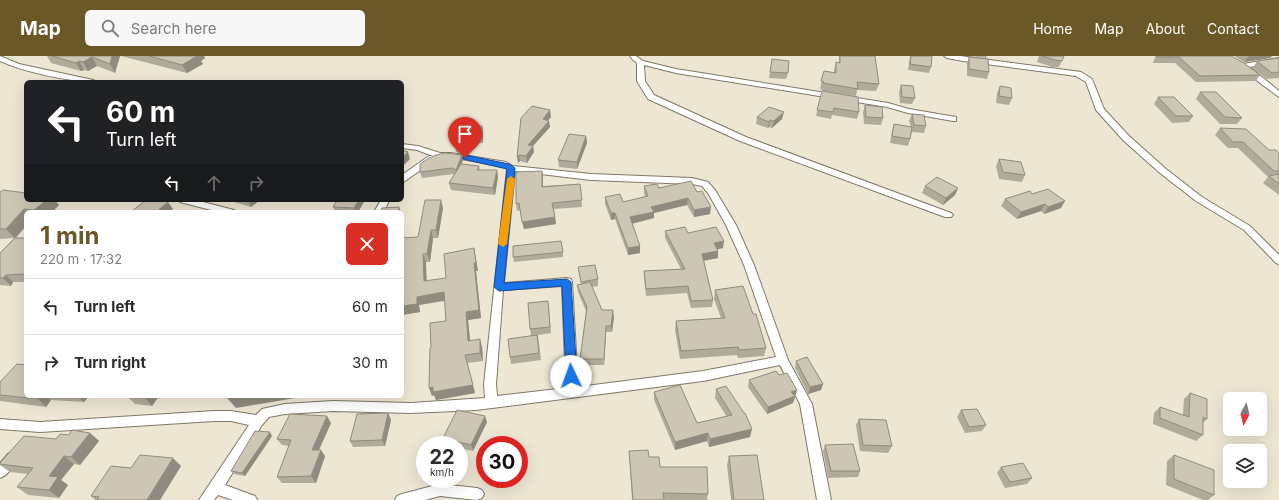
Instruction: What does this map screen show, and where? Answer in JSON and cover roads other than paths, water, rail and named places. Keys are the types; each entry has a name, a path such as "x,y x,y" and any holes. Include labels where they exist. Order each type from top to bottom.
{"street":[{"path":"633,56 635,60 676,71 888,105 908,111 953,119"},
{"path":"947,56 1012,66 1025,63 1078,74 1085,77 1089,81 1100,110 1126,138 1163,171 1199,199 1247,228 1279,261"},
{"path":"0,58 17,66 84,80"},
{"path":"1279,60 1241,65 1279,95"},
{"path":"641,62 639,71 641,83 651,97 743,139 948,215"},
{"path":"404,146 418,148 439,155 452,155 506,165 511,168 591,178 692,180 705,184 712,192 731,225 750,265 783,360 806,404 824,500"},
{"path":"404,178 426,160 439,155"},
{"path":"491,402 490,384 511,168"},
{"path":"191,202 223,210"},
{"path":"499,287 567,282 572,392"},
{"path":"206,500 216,488 258,421 266,413 285,408 335,401 411,408 476,405 703,376 783,360"},
{"path":"0,424 40,426 214,416 231,416 258,421"},
{"path":"30,438 40,426"},
{"path":"0,472 20,449"},
{"path":"216,488 250,500"},
{"path":"402,500 440,490 477,494"}]}
